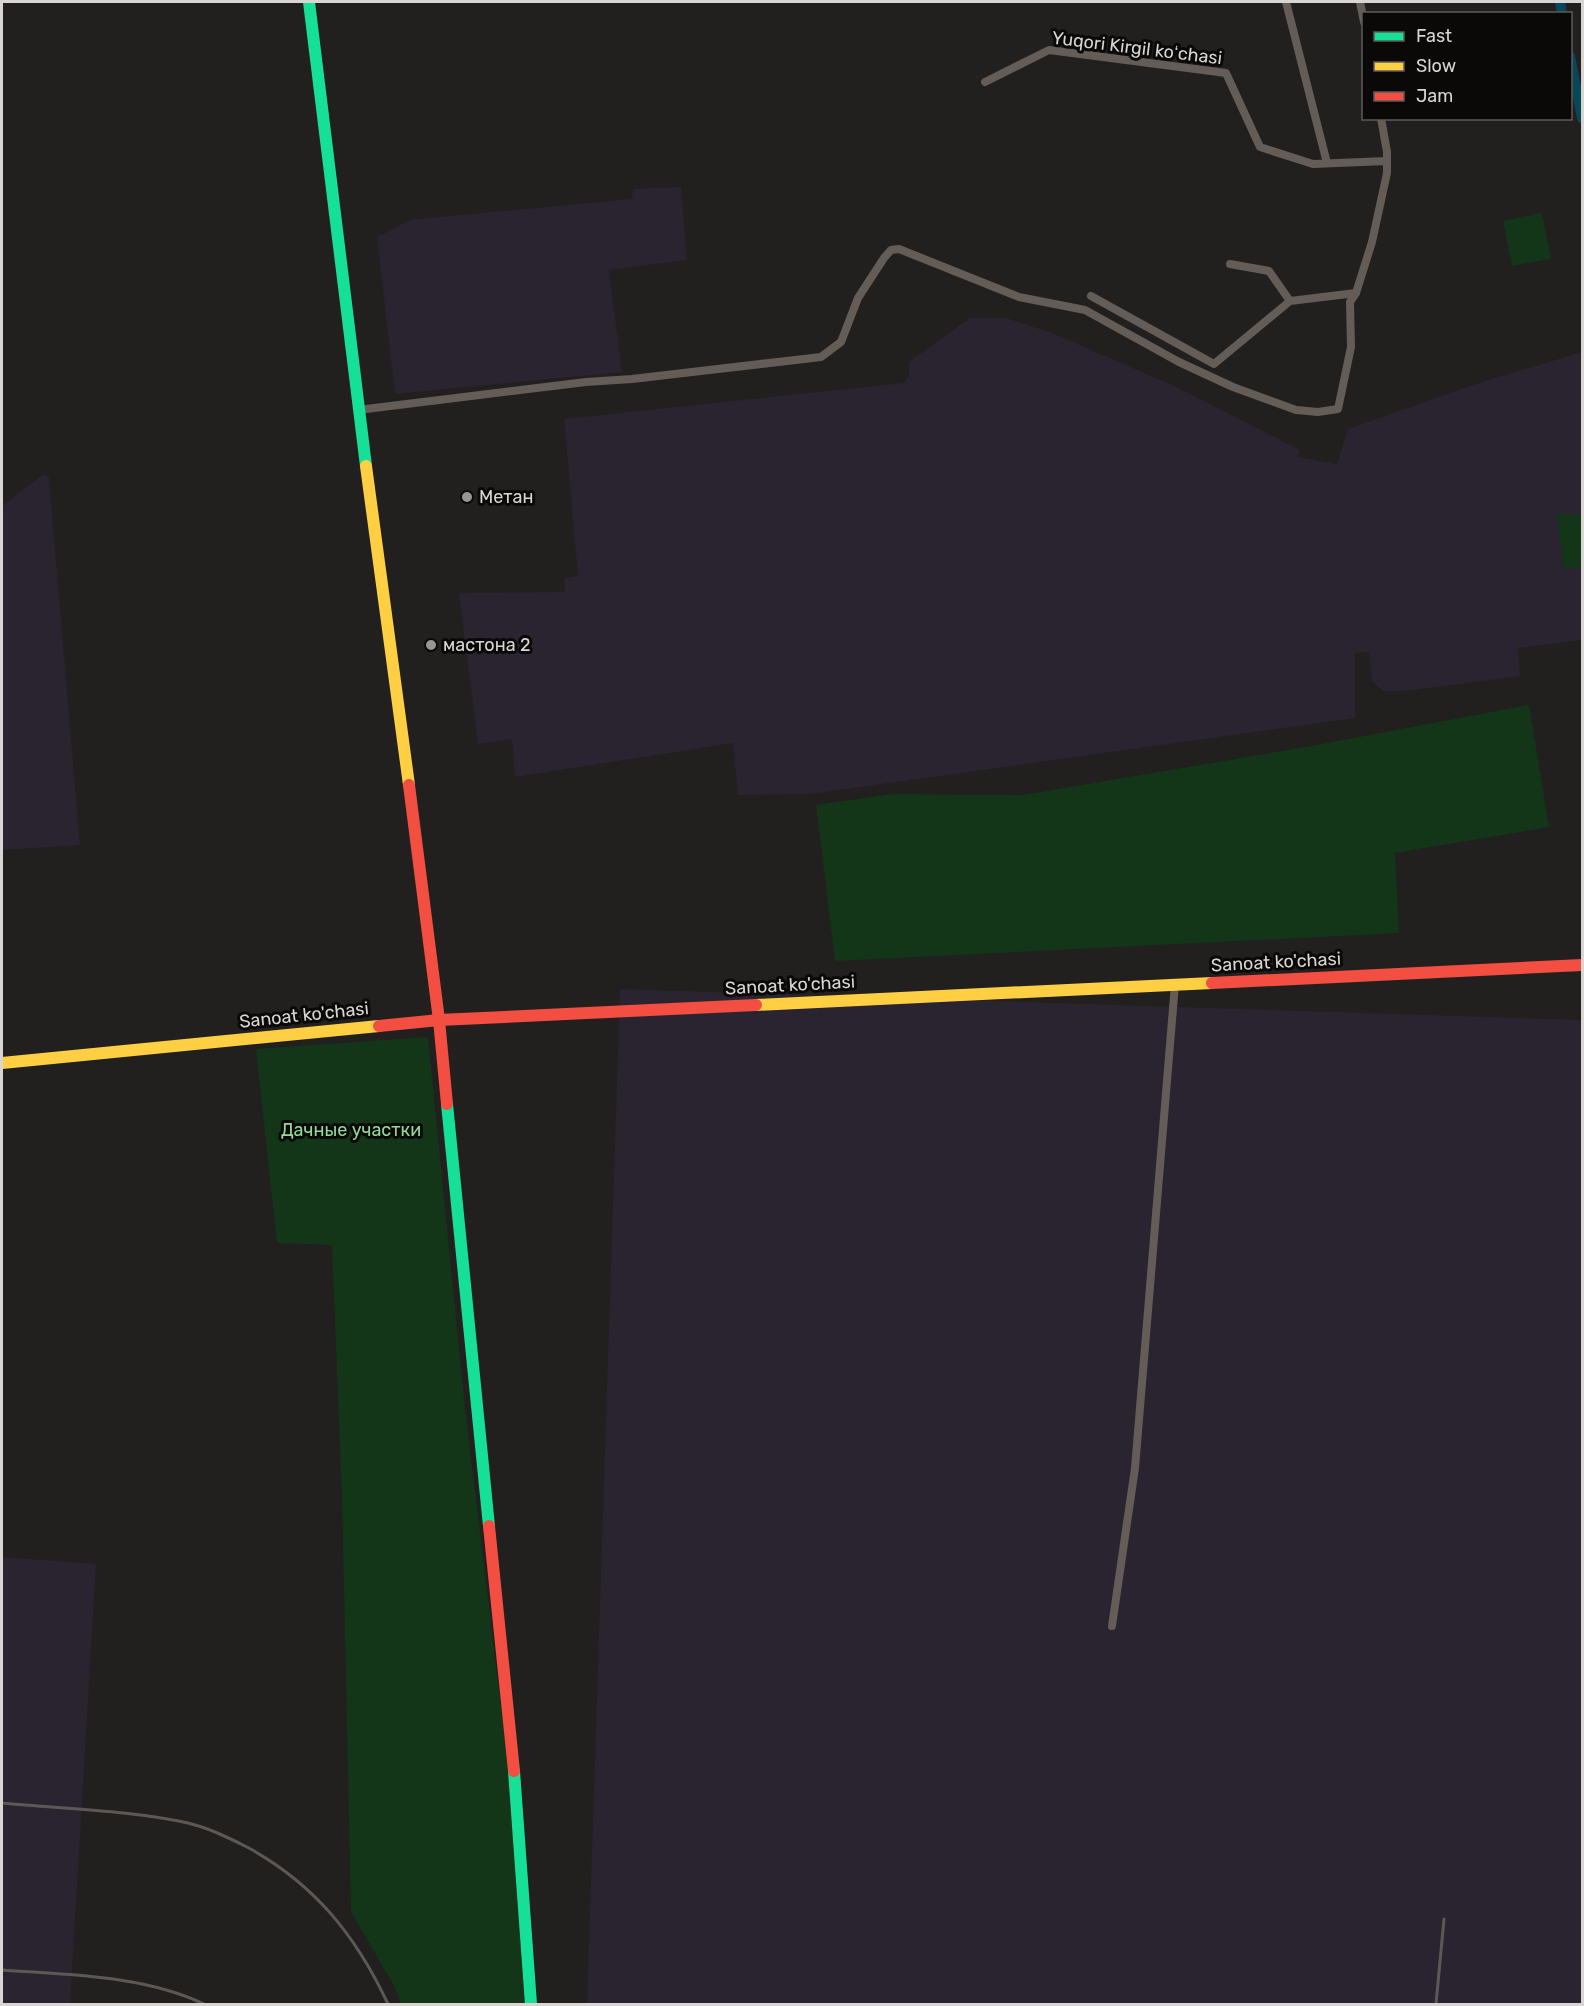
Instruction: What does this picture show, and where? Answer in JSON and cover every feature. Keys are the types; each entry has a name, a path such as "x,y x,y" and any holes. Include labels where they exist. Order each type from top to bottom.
{"main road":[{"path":"309,2 358,410 439,1020 519,1823 531,2004"},
{"name":"Sanoat ko'chasi","path":"2,1063 439,1020 1582,965"}],"street":[{"path":"1286,2 1327,163"},
{"name":"Yuqori Kirgil koʻchasi","path":"985,82 1049,50 1226,73 1260,147 1313,164 1387,161"},
{"path":"358,410 586,382 632,379 821,357 840,342 858,298 884,258 891,250 898,249 1019,297 1085,310 1179,363 1233,387 1296,410 1318,412 1338,409 1351,347 1350,302 1356,292 1374,231 1388,173 1381,120"},
{"path":"1230,264 1269,271 1290,301"},
{"path":"1090,296 1214,364 1290,301 1356,292"},
{"path":"1112,1626 1135,1468 1175,984"}],"shaded area":[{"path":"681,187 687,260 609,270 622,372 395,394 377,237 410,220 632,199 633,189"},
{"path":"970,318 1006,318 1052,333 1172,385 1300,450 1297,457 1337,464 1348,429 1479,383 1582,352 1582,640 1518,648 1520,676 1404,691 1383,691 1372,681 1369,652 1355,653 1355,718 810,794 738,795 733,743 515,777 512,739 478,744 459,593 565,592 564,578 578,576 564,419 904,383 909,376 909,362"},
{"path":"44,474 49,478 80,845 2,850 2,506"},
{"path":"620,989 1582,1020 1582,2004 587,2004"},
{"path":"2,1557 96,1564 70,2004 2,2004"}],"green space":[{"path":"1542,213 1551,259 1512,266 1503,221"},
{"path":"1557,514 1582,514 1582,567 1564,568"},
{"path":"1529,705 1549,827 1395,853 1399,933 835,961 816,805 893,794 1023,795 1306,747"},
{"name":"Дачные участки","path":"428,1037 465,1408 528,1930 531,2004 401,2004 396,1989 351,1912 342,1496 332,1245 277,1243 256,1049"}],"waterway":[{"path":"1560,2 1562,12"},
{"path":"1572,66 1582,118"}],"railway":[{"path":"2,1803 119,1813 188,1823 247,1847 293,1878 331,1914 362,1956 388,2004"},
{"path":"1436,2004 1444,1919"},
{"path":"2,1970 79,1975 131,1982 181,1994 204,2004"}],"traffic: fast":[{"path":"309,2 366,466"},
{"path":"447,1104 489,1526"},
{"path":"514,1771 531,2004"}],"traffic: slow":[{"path":"366,466 409,785"},
{"path":"756,1005 1212,983"},
{"path":"2,1063 379,1026"}],"traffic: jam":[{"path":"409,785 439,1020 447,1104"},
{"path":"1212,983 1582,965"},
{"path":"379,1026 439,1020 756,1005"},
{"path":"489,1526 514,1771"}],"place":[{"name":"Метан","path":"467,497"},
{"name":"мастона 2","path":"431,645"}]}
